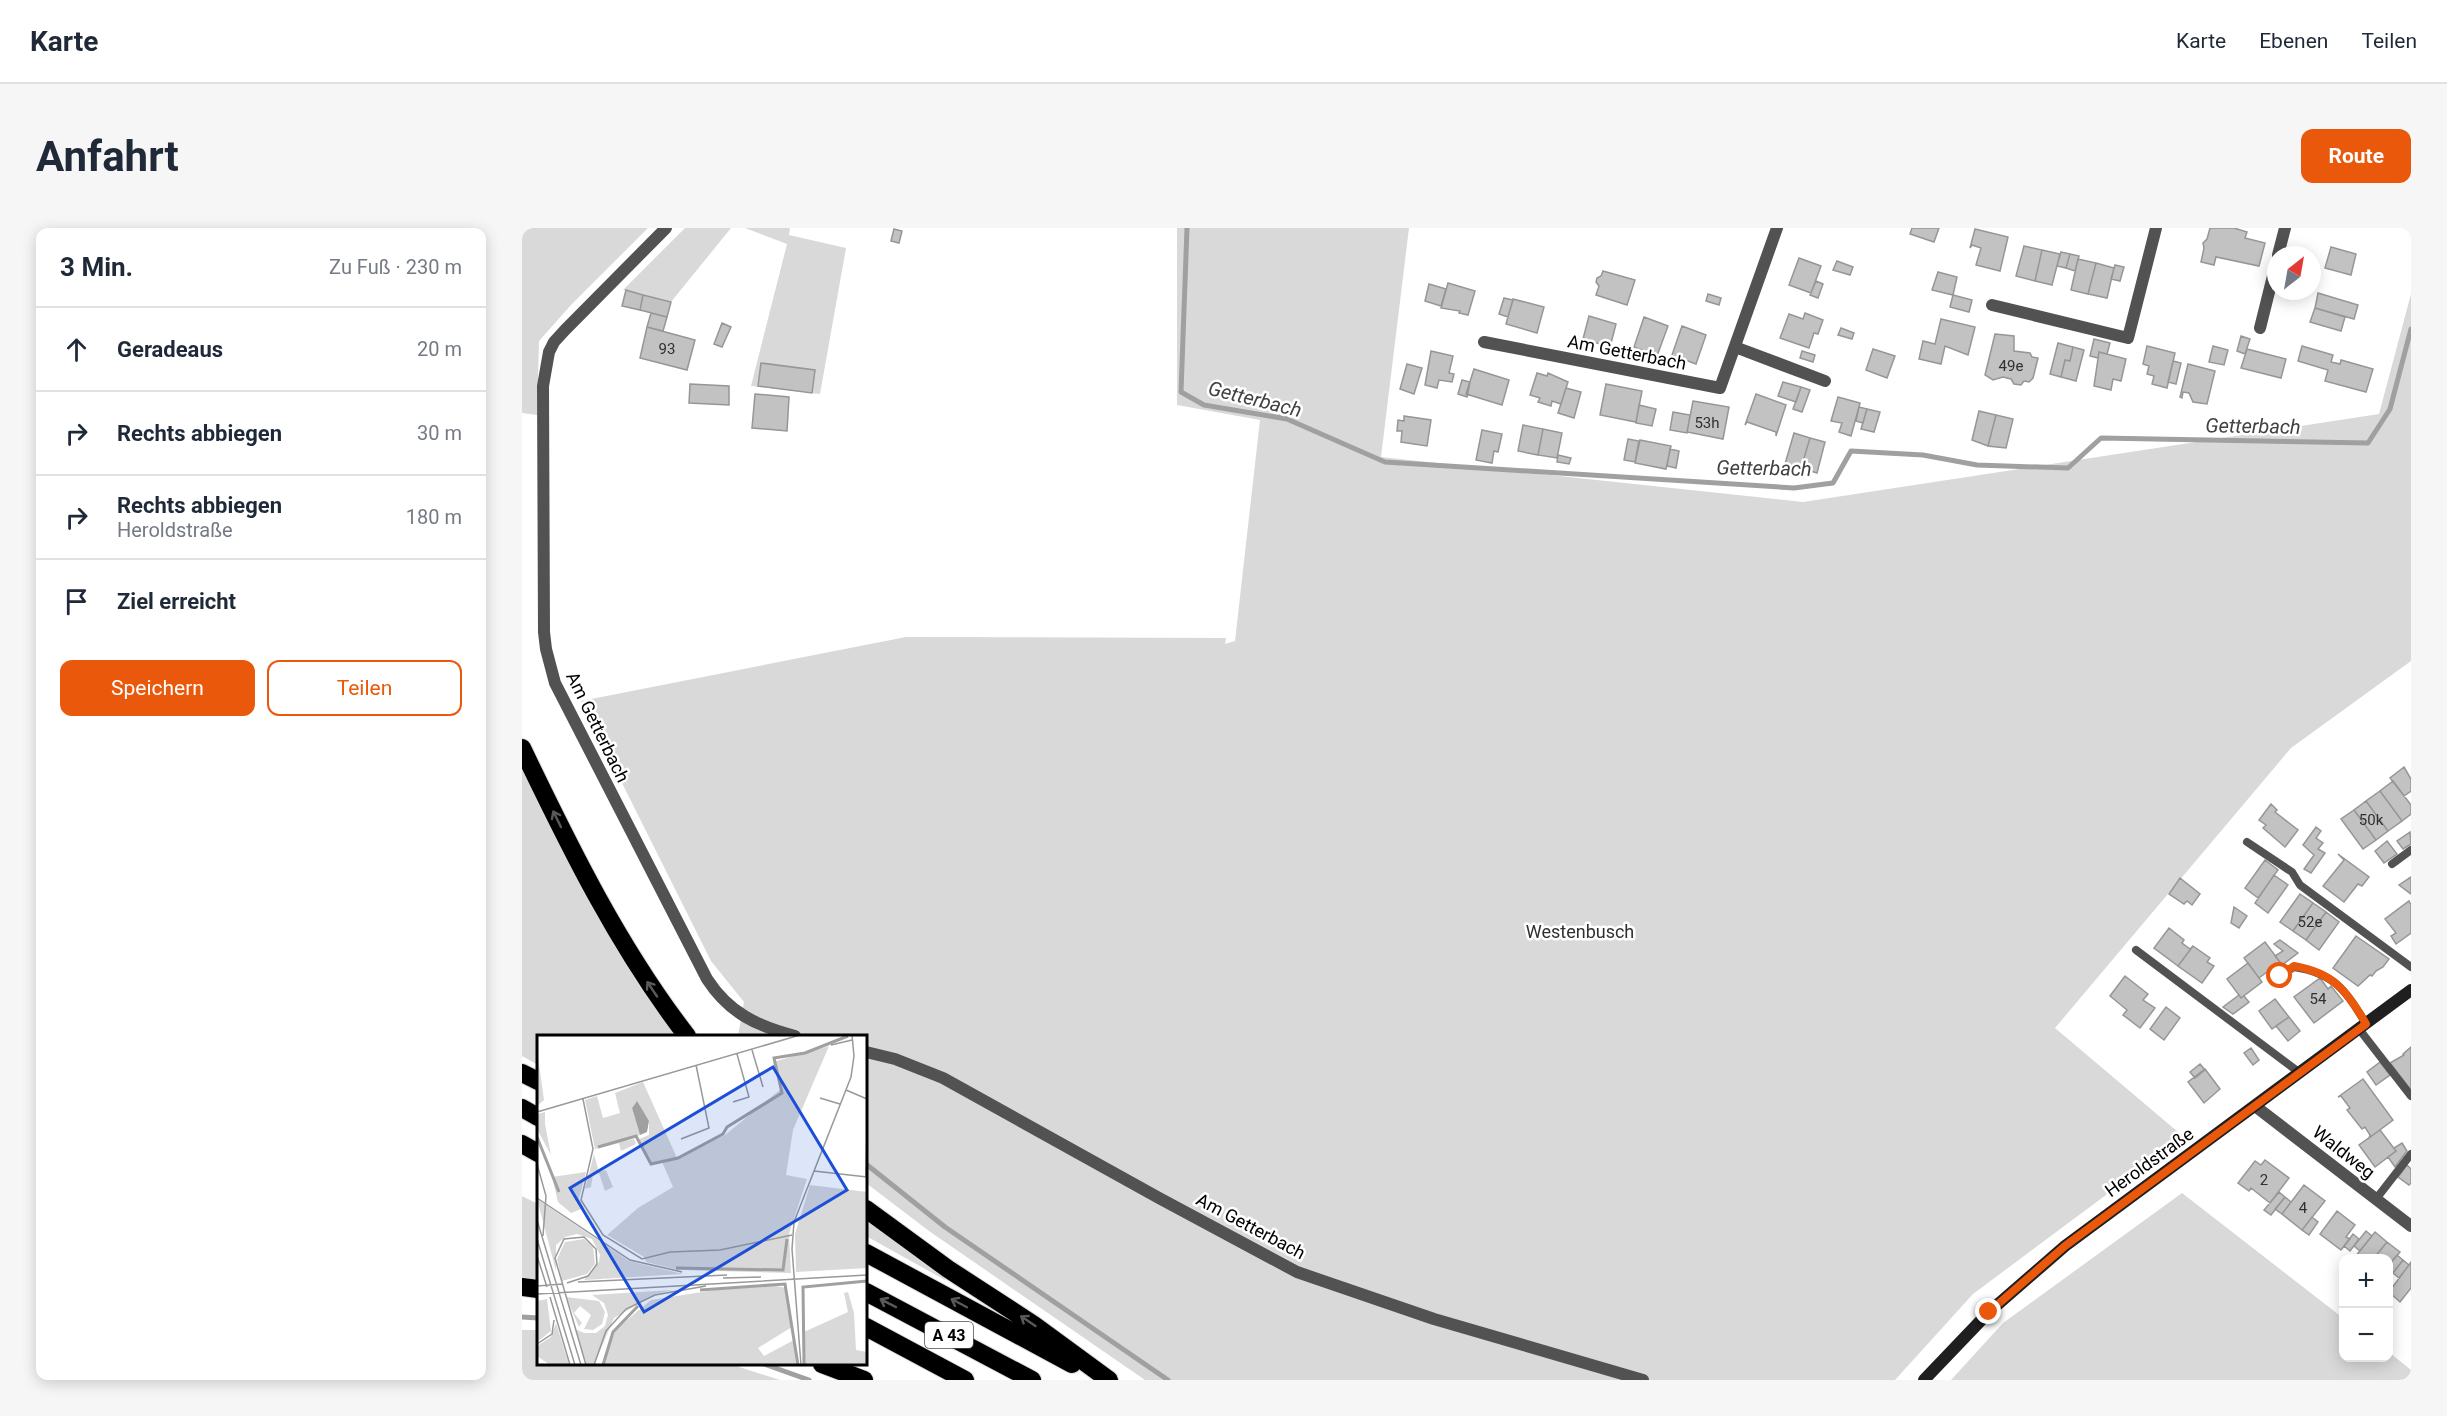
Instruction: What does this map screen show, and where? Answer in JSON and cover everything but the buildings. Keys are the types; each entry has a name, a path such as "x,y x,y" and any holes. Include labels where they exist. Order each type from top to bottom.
{"highway":[{"path":"522,748 574,855 613,927 664,1007 686,1035"},
{"path":"522,1073 537,1080"},
{"path":"522,1108 537,1116"},
{"path":"522,1144 537,1152"},
{"path":"867,1210 948,1269 1034,1325 1109,1380"},
{"path":"867,1254 1103,1380"},
{"path":"522,1287 537,1289"},
{"name":"A 43","path":"867,1293 1032,1380"},
{"name":"A 43","path":"867,1328 965,1380"},
{"path":"825,1365 864,1380"}],"main road":[{"name":"Heroldstraße","path":"1924,1380 1989,1312 2065,1246 2411,990"}],"street":[{"name":"Am Getterbach","path":"666,228 565,330 554,342 549,352 542,405 546,649 555,683 664,900 707,979 729,1007 774,1031 791,1035"},
{"name":"Am Getterbach","path":"1484,342 1720,388 1777,228"},
{"path":"1992,305 2128,338 2156,228"},
{"path":"2280,246 2285,228"},
{"path":"2260,328 2267,300"},
{"path":"1735,347 1825,381"},
{"name":"Am Getterbach","path":"867,1052 895,1059 943,1077 1159,1198 1298,1272 1434,1319 1643,1380"},
{"name":"Waldweg","path":"2255,1106 2411,1226"}],"lane":[{"path":"2247,842 2292,872 2300,885 2411,967"},
{"path":"2392,864 2411,850"},
{"path":"2136,950 2300,1072"},
{"path":"2280,976 2294,966 2317,970 2349,995 2362,1027 2411,1096"},
{"path":"2376,1199 2411,1154"}],"green space":[{"path":"522,228 648,228 571,305 539,341 537,415 522,413"},
{"path":"685,228 731,228 671,302 623,290"},
{"path":"745,228 790,228 789,235 846,248 820,394 751,386 787,244"},
{"name":"Westenbusch","path":"1177,228 1409,228 1381,457 1803,502 2379,414 2411,294 2411,661 2291,748 2055,1028 2184,1137 1973,1294 1895,1380 1145,1380 929,1231 867,1184 867,1035 738,1035 744,1002 711,961 581,701 906,637 1226,638 1225,644 1235,641 1260,420 1177,405"},
{"path":"522,766 592,905 632,972 676,1035 537,1035 537,1064 522,1056"},
{"path":"2182,1193 2339,1315 2339,1362 2393,1362 2393,1355 2411,1370 2411,1380 1951,1380 2003,1323"},
{"path":"522,1196 537,1204 537,1280 522,1279"},
{"path":"867,1222 945,1277 945,1280 867,1237"},
{"path":"522,1330 537,1330 537,1365 733,1365 780,1380 522,1380"}],"waterway":[{"name":"Getterbach","path":"1187,228 1181,392 1204,405 1287,419 1385,462 1794,488 1833,483 1851,451 1923,455 1977,465 2068,468 2101,438 2368,443 2390,409 2411,329"},
{"path":"867,1165 945,1227 1168,1380"},
{"path":"522,1317 537,1318"},
{"path":"767,1365 809,1380"}],"route":[{"path":"1989,1312 2065,1246 2366,1024 2349,995 2317,970 2294,966 2280,976"}]}
